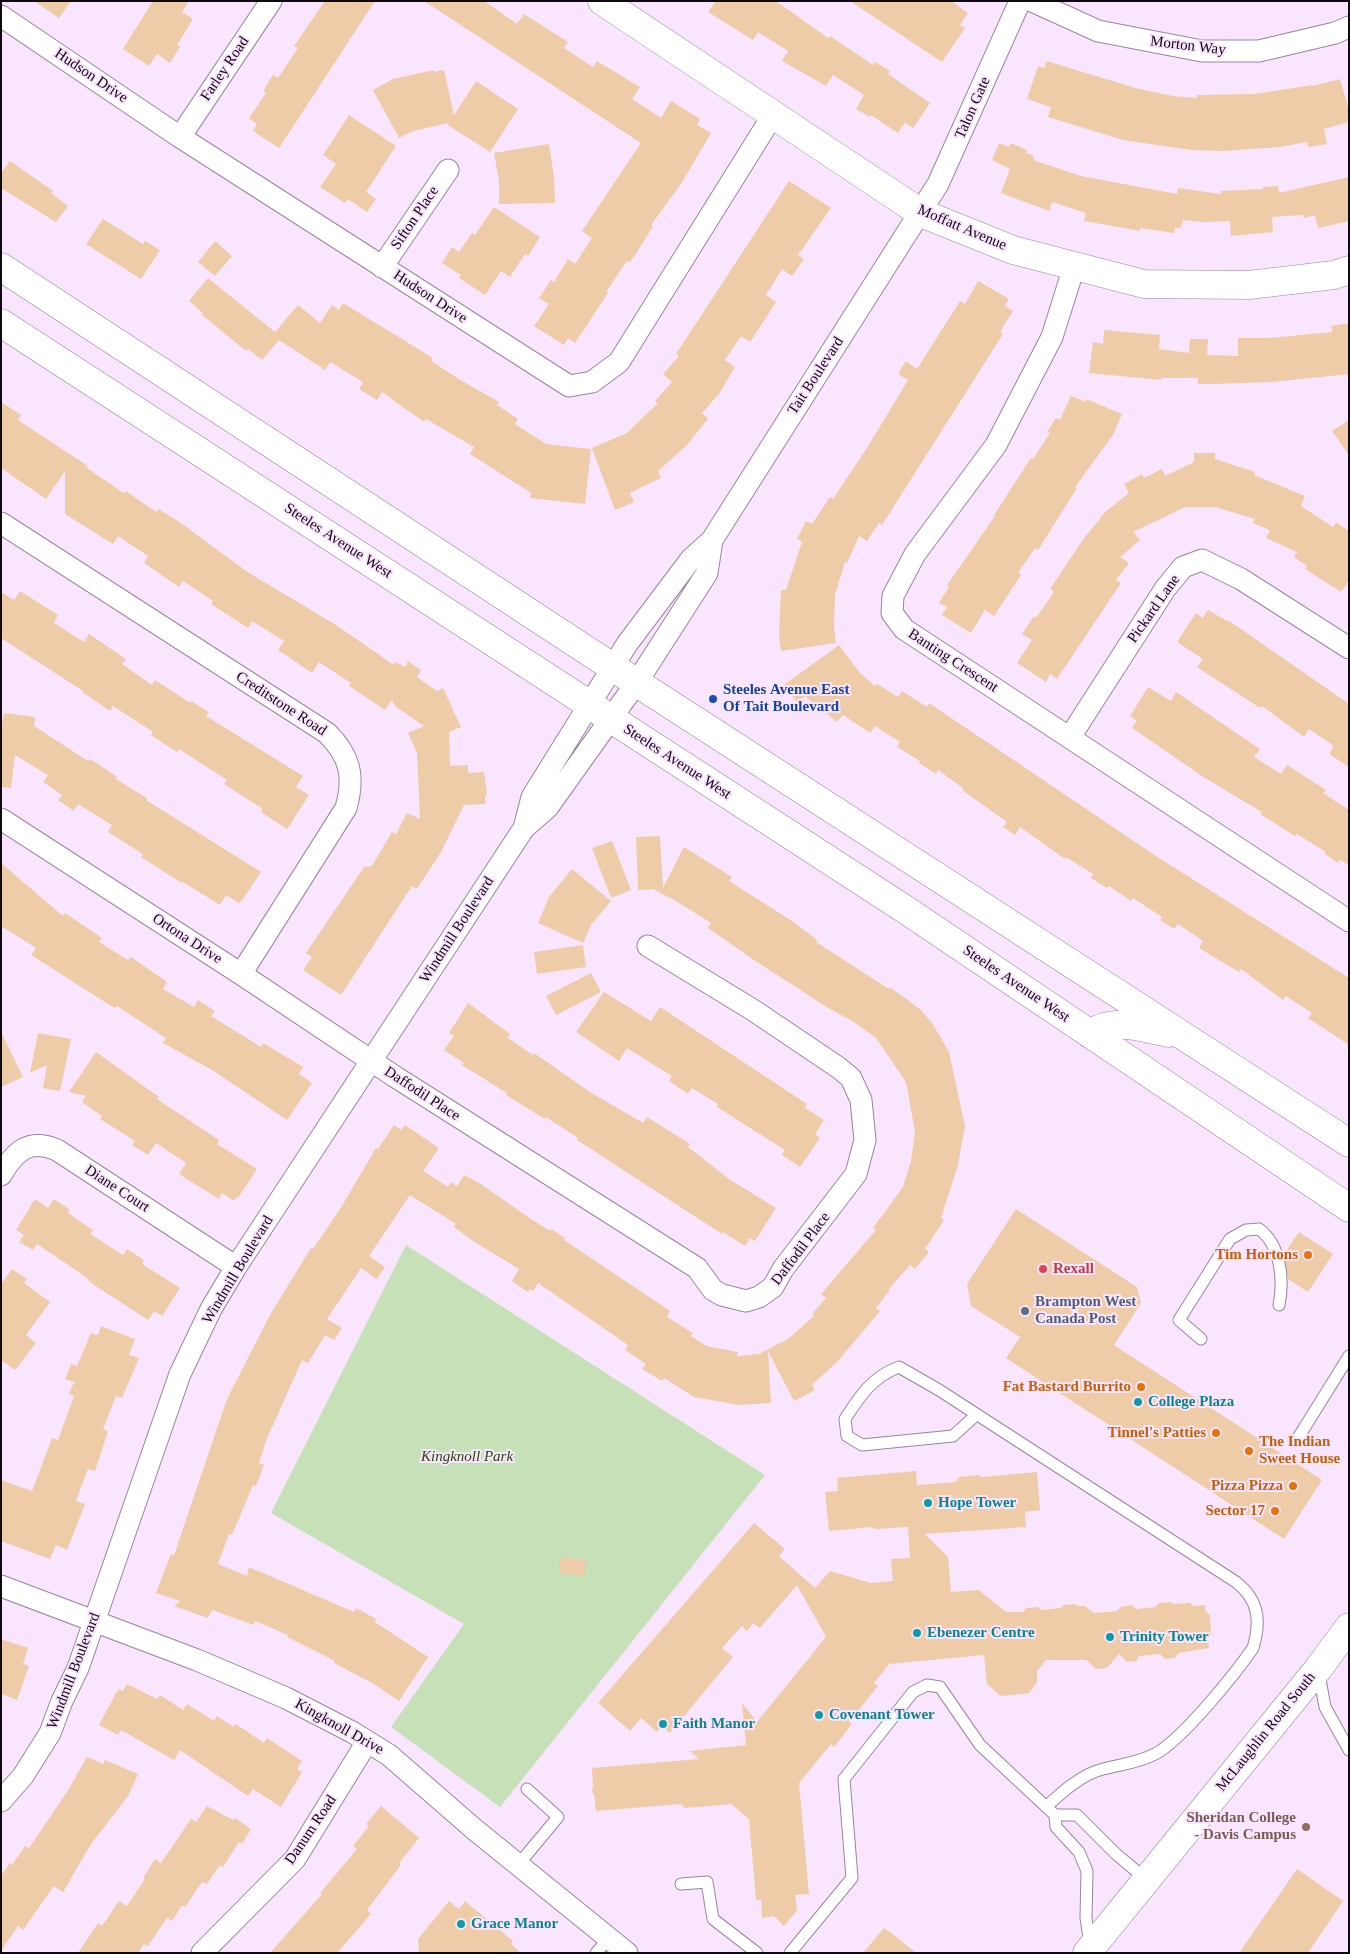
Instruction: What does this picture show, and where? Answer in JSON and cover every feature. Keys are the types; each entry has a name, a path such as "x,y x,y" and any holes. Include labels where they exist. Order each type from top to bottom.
{"main road":[{"name":"Moffatt Avenue","path":"602,1 921,212 1012,250 1144,284 1249,285 1334,275 1349,270"},
{"path":"1,267 612,667 633,687 1349,1143"},
{"name":"Steeles Avenue West","path":"1,323 906,910 1349,1208"},
{"path":"1090,1034 1102,1026 1120,1024 1181,1035"},
{"name":"McLaughlin Road South","path":"1089,1951 1318,1669 1349,1627"}],"street":[{"name":"Farley Road","path":"180,137 271,1"},
{"name":"Talon Gate","path":"921,212 946,170 1020,1"},
{"name":"Morton Way","path":"1032,1 1098,32 1202,51 1259,51 1335,33 1349,27"},
{"name":"Hudson Drive","path":"1,16 180,137 570,386 592,382 618,362 773,115"},
{"name":"Sifton Place","path":"382,267 448,170"},
{"name":"Tait Boulevard","path":"628,642 691,559 712,540 921,212"},
{"name":"Banting Crescent","path":"1074,267 1052,337 996,445 915,554 893,596 892,614 904,629 1349,921"},
{"name":"Creditstone Road","path":"1,523 327,732 340,746 352,779 346,808 241,974"},
{"name":"Tait Boulevard","path":"633,687 706,573 712,540"},
{"name":"Pickard Lane","path":"1070,737 1165,589 1183,567 1202,560 1241,579 1349,648"},
{"name":"Windmill Boulevard","path":"600,711 612,667 628,642"},
{"name":"Windmill Boulevard","path":"1,1802 23,1776 50,1733 62,1701 78,1668 180,1374 211,1309 236,1267 524,828 532,798 600,711 633,687"},
{"name":"Ortona Drive","path":"1,819 241,974 371,1061"},
{"name":"Daffodil Place","path":"371,1061 697,1268 713,1290 746,1301 760,1297 773,1287 782,1269 856,1174 865,1140 861,1100 851,1078 839,1068 753,1010 648,946"},
{"name":"Diane Court","path":"1,1175 15,1153 29,1146 46,1145 58,1150 236,1267"},
{"name":"Kingknoll Drive","path":"1,1586 197,1660 286,1698 367,1742 389,1756 518,1865 602,1946 627,1953"},
{"name":"Danum Road","path":"202,1953 295,1859 367,1742"}],"lane":[{"path":"1201,1339 1179,1320 1230,1239 1246,1230 1260,1229 1272,1241 1282,1289 1280,1305"},
{"path":"1298,1438 1349,1356"},
{"path":"976,1415 953,1436 862,1445 847,1436 845,1419 866,1388 885,1372 899,1367 976,1415 1236,1582 1252,1597 1259,1614 1258,1633 1253,1648 1178,1737 1155,1754 1129,1764 1102,1769 1064,1790 1046,1807"},
{"path":"1318,1669 1325,1707 1349,1750"},
{"path":"790,1953 852,1878 844,1779 913,1692 927,1685 940,1687 980,1745 1055,1815 1077,1815 1116,1854 1147,1880"},
{"path":"518,1865 558,1817 527,1788"},
{"path":"1055,1815 1056,1827 1079,1852 1087,1871 1086,1918 1089,1951"},
{"path":"681,1884 707,1882 712,1919 757,1953"}],"green space":[{"name":"Kingknoll Park","path":"406,1245 765,1475 500,1807 391,1727 464,1624 271,1513"}],"building":[{"path":"34,1 71,1 59,18"},
{"path":"153,1 189,1 182,12 193,19 177,45 180,47 170,63 157,54 149,66 123,49"},
{"path":"325,1 375,1 279,148 253,131 257,124 249,118 266,93 263,91 273,75 278,78 298,48 294,46"},
{"path":"424,1 484,1 517,24 524,14 568,42 564,48 593,67 597,61 640,87 632,99 661,118 671,101 700,119 697,125 711,133 681,184 651,225 653,226 639,249 630,262 627,261 575,343 568,338 564,345 534,326 549,304 539,298 551,280 554,282 568,259 575,264 592,238 582,231 641,143"},
{"path":"716,1 776,1 828,38 830,36 873,65 875,62 890,71 888,74 930,103 913,128 905,123 898,133 871,115 870,117 856,109 864,95 833,75 826,86 782,61 788,51 758,32 753,40 708,12"},
{"path":"850,1 951,1 968,13 960,25 965,28 942,62"},
{"path":"1047,61 1135,88 1173,96 1197,98 1197,95 1254,94 1313,86 1340,79 1349,110 1349,122 1324,129 1327,144 1308,147 1307,142 1280,147 1222,151 1191,150 1123,140 1048,117 1051,107 1027,99 1038,66 1044,68"},
{"path":"434,70 434,72 444,70 454,115 476,81 518,109 490,152 448,125 449,123 413,131 399,138 373,90 393,79"},
{"path":"349,115 396,146 366,192 376,199 367,212 348,199 345,203 320,187 336,164 323,155"},
{"path":"999,143 1009,147 1011,143 1027,150 1026,153 1034,156 1033,160 1081,176 1177,194 1178,188 1221,194 1221,191 1263,189 1262,187 1278,186 1279,193 1349,177 1349,221 1318,228 1315,215 1304,218 1303,215 1272,217 1273,232 1231,236 1230,221 1203,222 1183,220 1181,228 1175,228 1174,233 1140,228 1140,231 1084,221 1086,213 1052,202 1049,211 1001,193 1010,169 992,160"},
{"path":"549,144 554,177 555,203 499,204 499,181 494,153"},
{"path":"10,161 53,191 51,193 68,206 56,222 1,188 1,173"},
{"path":"789,181 831,208 798,255 804,259 792,276 782,269 766,295 776,302 750,342 741,336 725,360 735,367 719,394 702,413 708,419 686,446 658,471 661,478 630,493 634,502 615,510 592,448 627,433 658,403 655,401 672,382 663,374 679,356 676,354"},
{"path":"494,207 540,237 528,256 525,254 510,277 501,271 485,295 459,278 461,275 442,263 452,247 459,252 472,233 475,235"},
{"path":"103,219 143,244 145,241 160,250 141,279 86,244"},
{"path":"215,241 232,256 215,276 198,262"},
{"path":"208,278 275,332 298,305 320,323 332,305 339,310 343,303 433,358 431,361 462,381 499,402 497,405 518,419 515,424 546,444 591,449 585,504 530,498 531,493 470,454 474,447 426,419 424,422 382,392 377,400 359,389 363,382 330,362 325,370 279,340 262,360 248,349 246,351 201,314 203,313 189,301"},
{"path":"978,281 1009,299 1005,306 1013,311 1000,332 1003,334 882,525 879,523 867,541 859,536 847,563 845,562 835,595 834,626 836,643 781,651 779,634 781,590 786,590 802,542 797,539 806,521 812,524 830,497 833,499 865,451 908,380 898,374 906,361 917,369 960,301 965,304"},
{"path":"1349,323 1349,374 1272,382 1198,384 1198,378 1162,378 1162,380 1089,373 1093,342 1103,344 1104,330 1160,335 1159,349 1189,353 1190,339 1208,339 1207,355 1238,356 1238,338 1269,338 1332,332 1331,326"},
{"path":"1071,396 1086,402 1086,399 1122,414 1113,435 1075,487 1077,488 1038,550 1035,548 1018,573 1021,575 994,616 985,610 971,633 942,615 947,607 939,603 949,587 947,585 995,516 1031,458 1033,459 1050,433 1047,432 1056,418 1060,420"},
{"path":"1,402 21,415 18,420 88,466 87,468 124,493 126,491 156,512 158,509 178,521 249,573 336,625 394,665 396,662 405,667 408,661 421,670 417,677 437,691 443,688 461,727 449,732 450,766 468,765 468,773 484,772 487,794 485,796 485,804 464,805 441,852 417,889 412,886 341,995 303,970 312,957 306,953 364,867 372,866 392,832 396,834 407,813 420,819 417,753 408,733 424,726 396,707 392,700 385,710 349,686 351,683 319,662 312,673 278,650 284,641 252,621 248,628 211,604 213,601 183,581 179,587 144,563 148,556 118,536 113,544 65,514 65,471 46,499 1,468"},
{"path":"1349,420 1349,455 1332,431"},
{"path":"1194,453 1215,453 1215,459 1255,472 1254,475 1305,496 1301,506 1333,527 1336,522 1349,531 1349,580 1341,592 1305,569 1307,566 1294,557 1297,552 1266,538 1270,530 1253,523 1255,519 1215,507 1185,507 1133,532 1140,540 1120,557 1129,563 1116,580 1121,583 1057,679 1050,674 1046,682 1017,663 1032,640 1022,634 1054,592 1050,589 1082,541 1105,512 1129,493 1124,484 1142,474 1144,478 1162,469 1165,476 1194,462"},
{"path":"20,591 58,615 54,622 56,624 84,642 89,634 126,659 122,664 152,685 155,680 190,703 191,701 209,712 206,716 303,776 296,787 309,795 287,829 261,812 263,809 224,784 227,780 179,749 177,752 151,735 153,732 113,706 110,711 83,691 1,638 1,592 14,600"},
{"path":"1208,610 1228,620 1349,704 1349,767 1329,754 1334,746 1309,729 1304,737 1262,706 1260,708 1197,667 1203,659 1177,642 1196,613 1203,618"},
{"path":"839,645 860,673 875,686 877,684 898,697 902,691 927,707 929,703 1159,858 1349,978 1349,1045 1308,1018 1312,1013 1286,996 1283,1000 1241,969 1239,972 1199,948 1203,941 1178,924 1174,929 1160,920 1162,917 1133,898 1131,901 1109,886 1107,888 1091,878 1093,874 1066,857 1065,859 1020,827 1015,835 1003,827 1007,822 962,790 963,788 938,770 936,774 919,763 920,761 897,747 900,742 875,726 870,733 843,715 837,722 805,696 797,702 784,685"},
{"path":"1148,687 1171,701 1176,692 1260,749 1254,757 1281,774 1287,765 1326,790 1323,793 1349,810 1349,865 1340,860 1338,863 1325,854 1326,852 1297,834 1295,836 1260,814 1262,812 1205,778 1132,728 1137,721 1130,716"},
{"path":"4,713 35,717 34,726 88,761 90,759 98,764 117,777 116,779 147,798 146,800 261,872 243,899 239,903 226,895 220,905 182,883 141,857 143,854 108,832 112,825 78,804 74,811 58,800 62,795 43,782 48,775 15,755 11,788 1,787 1,732"},
{"path":"660,836 663,888 684,847 732,877 729,881 795,923 817,940 816,942 889,989 890,987 921,1010 932,1023 949,1052 965,1126 958,1165 941,1218 944,1220 925,1249 929,1252 915,1269 910,1265 889,1289 876,1308 880,1311 838,1361 812,1385 815,1390 794,1401 768,1351 771,1403 739,1405 694,1397 664,1378 662,1381 642,1369 646,1364 625,1350 628,1345 538,1283 533,1291 530,1289 528,1292 512,1281 519,1269 473,1241 454,1227 456,1224 410,1195 369,1256 385,1267 377,1279 361,1268 327,1319 342,1328 334,1340 325,1335 308,1363 302,1360 266,1441 259,1463 264,1465 256,1486 253,1485 232,1535 229,1534 218,1564 247,1576 249,1567 354,1612 356,1608 376,1619 375,1622 428,1657 399,1701 372,1683 334,1663 335,1661 287,1637 288,1635 255,1621 254,1625 212,1610 208,1618 174,1606 180,1601 156,1593 171,1554 174,1555 227,1399 270,1315 311,1248 313,1249 340,1209 376,1148 378,1149 394,1125 401,1130 405,1125 439,1148 423,1171 448,1187 451,1182 457,1186 464,1175 481,1184 528,1217 565,1238 564,1240 670,1311 667,1317 693,1333 691,1336 706,1346 738,1352 737,1356 759,1354 788,1339 814,1316 812,1314 826,1298 821,1294 876,1230 873,1228 903,1187 911,1161 915,1132 906,1082 876,1038 854,1022 828,1008 751,958 708,928 711,923 676,901 653,889 638,890 636,837"},
{"path":"612,841 631,890 611,898 592,848"},
{"path":"1,863 63,916 65,913 102,938 99,942 128,960 131,957 167,982 163,989 194,1007 198,1000 215,1011 211,1016 261,1047 263,1043 303,1067 299,1074 312,1083 287,1120 212,1070 163,1043 166,1038 117,1006 116,1008 108,1004 31,955 36,948 1,926"},
{"path":"572,869 611,901 591,925 583,943 538,923 549,897"},
{"path":"583,945 586,967 537,974 534,952"},
{"path":"591,973 601,992 556,1015 546,996"},
{"path":"604,992 651,1021 660,1007 807,1104 805,1108 824,1120 815,1134 820,1138 800,1167 782,1155 785,1150 717,1107 718,1104 692,1088 688,1094 669,1081 672,1076 627,1048 619,1061 576,1032"},
{"path":"468,1003 510,1034 508,1038 533,1055 534,1053 590,1092 643,1123 647,1117 690,1144 688,1147 729,1179 776,1208 755,1241 750,1238 745,1246 723,1232 722,1234 577,1140 578,1138 546,1117 545,1119 506,1095 507,1093 462,1065 464,1063 444,1050 454,1036 449,1033"},
{"path":"1,1032 23,1077 1,1087"},
{"path":"38,1033 71,1039 60,1091 43,1088 47,1065 30,1073"},
{"path":"96,1052 159,1097 157,1099 219,1140 217,1144 257,1169 238,1198 234,1201 222,1193 219,1199 179,1174 186,1163 156,1143 148,1155 132,1145 135,1141 100,1119 102,1116 82,1102 86,1096 69,1092"},
{"path":"35,1199 48,1208 54,1199 70,1210 68,1213 93,1230 90,1234 123,1255 127,1249 144,1260 142,1264 180,1288 162,1316 154,1311 148,1320 94,1285 89,1279 37,1244 33,1250 19,1242 24,1235 16,1230"},
{"name":"College Plaza","path":"1016,1209 1137,1287 1141,1303 1114,1345 1322,1480 1284,1539 1006,1358 1020,1337 971,1306 967,1284"},
{"name":"Tim Hortons","path":"1299,1232 1333,1254 1308,1292 1288,1279 1284,1254"},
{"path":"12,1269 27,1279 24,1283 50,1302 26,1335 36,1343 15,1370 1,1360 1,1284"},
{"path":"101,1326 135,1339 129,1355 139,1358 122,1398 116,1396 103,1429 108,1431 95,1471 88,1469 76,1501 85,1504 67,1550 56,1545 50,1559 1,1541 1,1480 32,1491 52,1438 58,1440 74,1396 69,1394 74,1382 65,1379 71,1364 77,1366 91,1333 98,1335"},
{"path":"916,1471 917,1485 956,1482 959,1477 1037,1472 1040,1510 1025,1512 1026,1527 925,1534 948,1557 951,1592 979,1590 1006,1612 1023,1612 1026,1608 1037,1607 1041,1610 1061,1608 1064,1605 1075,1604 1085,1606 1094,1613 1117,1611 1121,1607 1132,1605 1136,1609 1155,1607 1159,1603 1170,1602 1174,1604 1190,1603 1193,1606 1205,1605 1206,1612 1210,1615 1211,1635 1208,1639 1209,1648 1178,1653 1175,1658 1165,1659 1160,1654 1139,1656 1136,1661 1127,1662 1119,1654 1107,1668 1096,1669 1086,1660 1046,1660 1037,1671 1037,1682 1029,1693 1001,1696 987,1684 984,1655 889,1664 874,1683 878,1686 849,1722 852,1724 834,1747 831,1744 799,1783 809,1894 795,1895 797,1911 784,1926 774,1916 762,1918 761,1900 756,1900 749,1819 731,1804 685,1808 681,1804 596,1811 594,1794 591,1791 593,1788 592,1768 699,1759 690,1751 746,1745 742,1703 757,1722 826,1637 797,1585 760,1628 753,1623 747,1631 742,1626 722,1648 733,1657 670,1733 662,1726 657,1732 641,1718 630,1731 598,1703 754,1523 785,1549 779,1556 815,1588 830,1571 871,1583 893,1581 891,1559 910,1558 908,1527 875,1529 872,1527 829,1531 825,1492 838,1491 837,1478"},
{"path":"559,1558 586,1559 586,1575 559,1574"},
{"path":"1,1639 28,1648 23,1664 29,1666 17,1700 1,1694"},
{"path":"127,1684 157,1699 160,1695 183,1710 187,1704 214,1721 217,1716 234,1727 236,1724 264,1743 267,1738 302,1761 297,1769 302,1772 281,1807 253,1789 248,1796 180,1750 174,1760 121,1730 118,1735 99,1725 116,1693 119,1689 123,1691"},
{"path":"87,1757 103,1764 105,1760 138,1774 128,1796 91,1844 63,1892 54,1886 23,1930 18,1926 1,1951 1,1876 10,1863 12,1865 25,1846 29,1848 67,1792"},
{"path":"207,1806 233,1820 235,1818 251,1829 242,1844 239,1842 223,1867 220,1865 207,1884 202,1882 185,1907 182,1905 172,1921 167,1918 148,1946 144,1944 138,1953 78,1953 98,1923 102,1926 119,1901 127,1906 145,1879 143,1878 155,1859 161,1863 191,1819 196,1822"},
{"path":"381,1806 419,1838 399,1863 401,1865 367,1910 371,1914 337,1953 270,1953 322,1894 320,1893 357,1849 353,1846 369,1826 366,1824"},
{"path":"1297,1869 1343,1901 1308,1953 1239,1953"},
{"name":"Grace Manor","path":"449,1901 459,1909 465,1901 513,1941 511,1944 521,1953 419,1953 418,1939"},
{"path":"884,1928 894,1935 916,1953 863,1953"}],"place":[{"name":"Steeles Avenue East Of Tait Boulevard","path":"713,699"},
{"name":"Tim Hortons","path":"1308,1255"},
{"name":"Rexall","path":"1043,1269"},
{"name":"Brampton West Canada Post","path":"1025,1311"},
{"name":"Fat Bastard Burrito","path":"1141,1387"},
{"name":"College Plaza","path":"1138,1402"},
{"name":"Tinnel's Patties","path":"1216,1433"},
{"name":"The Indian Sweet House","path":"1249,1451"},
{"name":"Pizza Pizza","path":"1293,1486"},
{"name":"Hope Tower","path":"928,1503"},
{"name":"Sector 17","path":"1275,1511"},
{"name":"Ebenezer Centre","path":"917,1633"},
{"name":"Trinity Tower","path":"1110,1637"},
{"name":"Covenant Tower","path":"819,1715"},
{"name":"Faith Manor","path":"663,1724"},
{"name":"Sheridan College - Davis Campus","path":"1306,1827"},
{"name":"Grace Manor","path":"461,1924"}]}
